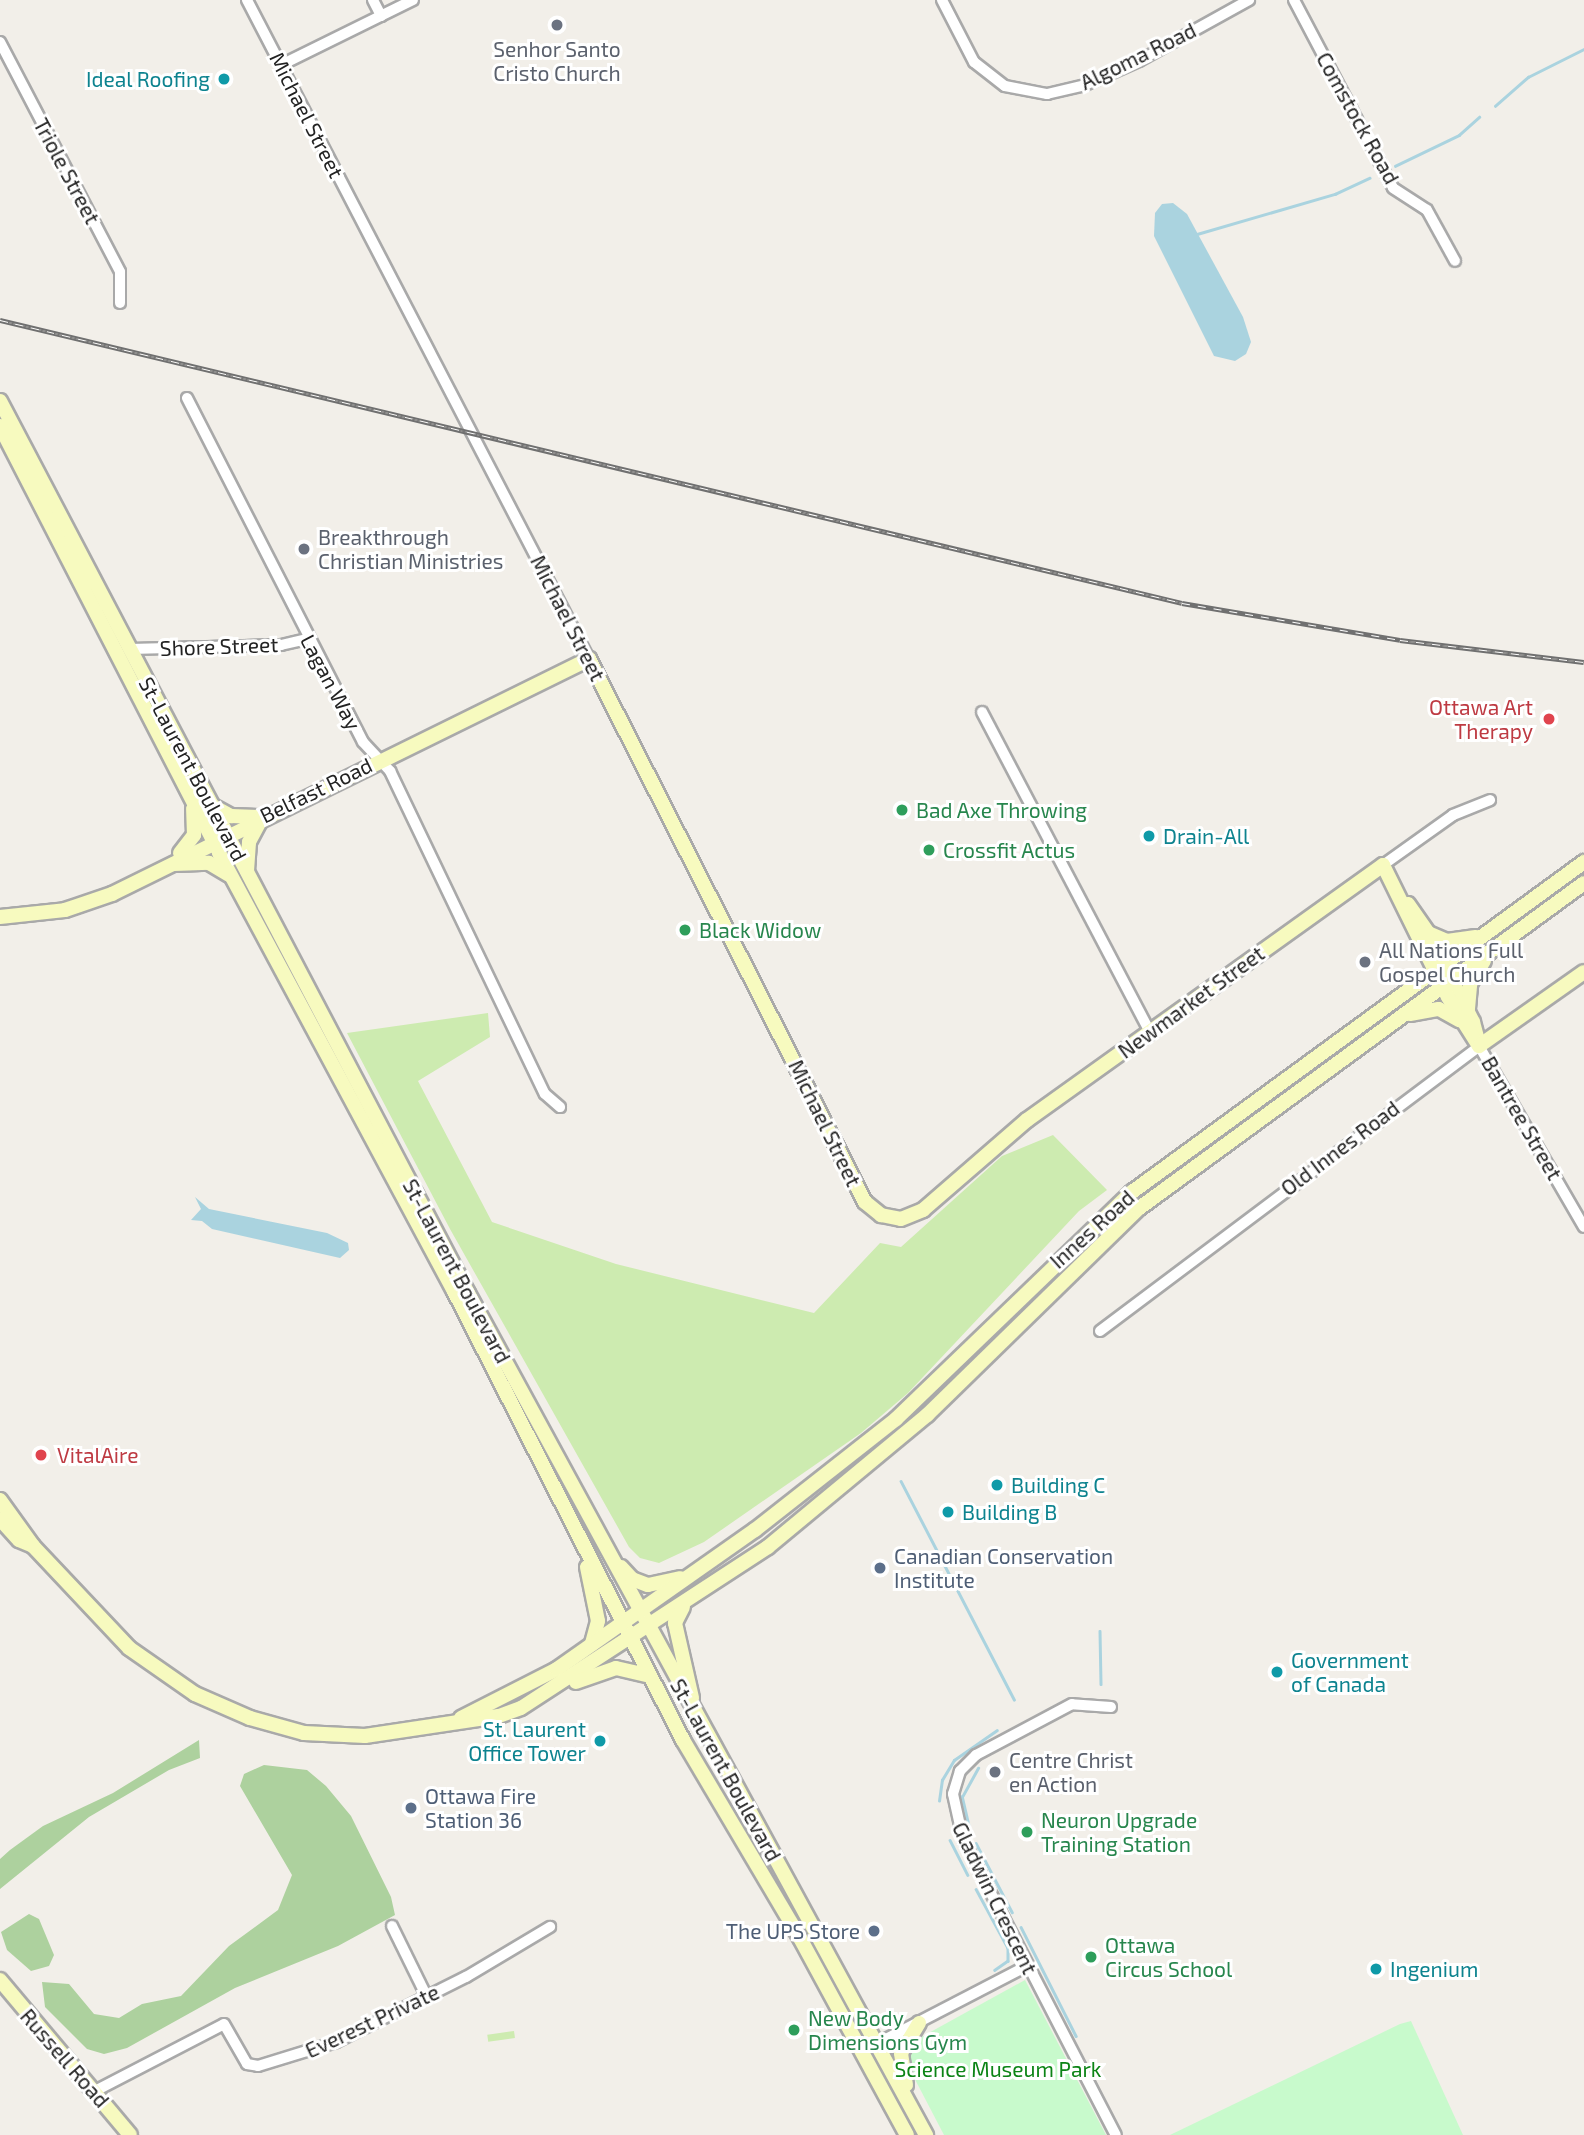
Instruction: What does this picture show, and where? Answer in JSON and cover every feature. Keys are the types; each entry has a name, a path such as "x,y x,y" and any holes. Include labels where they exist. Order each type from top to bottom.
{"main road":[{"name":"St-Laurent Boulevard","path":"0,401 228,834 461,1292 926,2135"},
{"name":"St-Laurent Boulevard","path":"0,426 213,841 418,1210"},
{"name":"Belfast Road","path":"0,917 65,910 111,894 263,816 589,659"},
{"name":"Michael Street","path":"589,659 864,1202 881,1215 901,1219"},
{"path":"169,864 194,835 191,797"},
{"path":"211,805 236,817 263,816"},
{"path":"247,873 249,842 263,816"},
{"name":"Innes Road","path":"451,1723 533,1684 695,1573 897,1419 1132,1192 1439,965 1584,862"},
{"path":"169,864 209,863 233,878"},
{"name":"Newmarket Street","path":"901,1219 923,1210 1027,1120 1383,865"},
{"name":"Bantree Street","path":"1383,865 1439,965"},
{"name":"Innes Road","path":"552,1691 684,1606 768,1547 911,1429 1138,1209 1584,883"},
{"name":"Bantree Street","path":"1400,895 1428,933 1447,983 1479,1045"},
{"path":"1428,933 1447,941 1481,936"},
{"path":"1398,1018 1434,1009 1464,1016 1472,979 1492,950"},
{"name":"Old Innes Road","path":"1479,1045 1584,972"},
{"name":"St-Laurent Boulevard","path":"461,1292 649,1676 863,2051 907,2135"},
{"path":"0,1500 33,1546 130,1648 195,1694 250,1718 304,1733 343,1736 406,1732 499,1716 552,1691 617,1668 649,1676"},
{"path":"0,1519 19,1540 33,1546"},
{"path":"573,1525 596,1602 598,1622 592,1644"},
{"path":"606,1552 632,1579 645,1584 695,1573"},
{"path":"684,1606 676,1619 676,1630 698,1719"},
{"name":"Russell Road","path":"0,1980 130,2135"},
{"path":"916,2116 901,2056 907,2037 919,2023"}],"street":[{"name":"Michael Street","path":"247,0 589,659"},
{"path":"373,0 381,16"},
{"path":"281,65 413,0"},
{"name":"Algoma Road","path":"942,0 974,62 1005,86 1047,94 1085,85 1139,61 1249,0"},
{"name":"Comstock Road","path":"1294,0 1394,188 1427,210 1455,261"},
{"name":"Triole Street","path":"0,42 120,272 120,303"},
{"name":"Lagan Way","path":"187,398 307,639 363,743 390,771 545,1094 560,1107"},
{"name":"Shore Street","path":"130,649 281,645 307,639"},
{"path":"982,712 1150,1032"},
{"name":"Newmarket Street","path":"1383,865 1453,815 1490,800"},
{"name":"Bantree Street","path":"1479,1045 1584,1227"},
{"name":"Old Innes Road","path":"1100,1331 1479,1045"},
{"name":"Gladwin Crescent","path":"1111,1707 1072,1704 976,1755 960,1772 953,1794 958,1828 1116,2135"},
{"path":"392,1926 427,1997"},
{"name":"Everest Private","path":"95,2091 174,2046 224,2024 247,2064 258,2066 336,2042 427,1997 550,1927"},
{"path":"863,2051 1027,1966"}],"green space":[{"path":"488,1013 490,1037 418,1081 492,1222 616,1264 814,1313 880,1243 901,1247 1002,1156 1053,1135 1107,1190 1079,1211 908,1393 861,1433 704,1542 659,1563 640,1558 629,1547 450,1229 347,1033"},
{"path":"199,1740 200,1758 169,1770 89,1817 0,1889 0,1859 10,1850 43,1826 113,1793"},
{"path":"264,1765 307,1770 326,1786 351,1816 391,1897 395,1915 338,1946 235,1988 127,2048 104,2054 87,2049 45,2007 42,1982 69,1984 94,2014 119,2018 142,2004 181,1996 229,1946 278,1910 292,1875 240,1786 244,1774"},
{"path":"29,1914 39,1919 54,1955 49,1966 31,1971 7,1950 1,1932"},
{"name":"Science Museum Park","path":"1025,1980 1106,2135 944,2135 908,2066 908,2053 916,2040"},
{"path":"1411,2021 1463,2135 1170,2135 1400,2024"},
{"path":"514,2031 515,2038 488,2042 487,2035"}],"water":[{"path":"1173,203 1187,214 1243,317 1251,342 1246,354 1235,361 1214,356 1154,236 1155,213 1162,204"},
{"path":"195,1197 209,1209 327,1233 348,1243 349,1250 340,1258 212,1229 202,1221 191,1220 201,1209"}],"waterway":[{"path":"1495,106 1528,77 1584,49"},
{"path":"1395,166 1459,135 1479,117"},
{"path":"1197,234 1335,194 1370,178"},
{"path":"901,1481 1014,1699"},
{"path":"1100,1631 1101,1684"},
{"path":"939,1801 942,1780 954,1760 997,1730"},
{"path":"969,1828 962,1797 978,1768"},
{"path":"950,1840 968,1875"},
{"path":"976,1843 1012,1912"},
{"path":"976,1889 1008,1948 1008,1961 995,1970"},
{"path":"1021,1927 1076,2036"}],"railway":[{"path":"0,320 1182,603 1400,640 1584,662"}],"place":[{"name":"Senhor Santo Cristo Church","path":"557,25"},
{"name":"Ideal Roofing","path":"224,79"},
{"name":"Breakthrough Christian Ministries","path":"304,549"},
{"name":"Ottawa Art Therapy","path":"1549,719"},
{"name":"Bad Axe Throwing","path":"902,810"},
{"name":"Drain-All","path":"1149,836"},
{"name":"Crossfit Actus","path":"929,850"},
{"name":"Black Widow","path":"685,930"},
{"name":"All Nations Full Gospel Church","path":"1365,962"},
{"name":"VitalAire","path":"41,1455"},
{"name":"Building C","path":"997,1485"},
{"name":"Building B","path":"948,1512"},
{"name":"Canadian Conservation Institute","path":"880,1568"},
{"name":"Government of Canada","path":"1277,1672"},
{"name":"St. Laurent Office Tower","path":"600,1741"},
{"name":"Centre Christ en Action","path":"995,1772"},
{"name":"Ottawa Fire Station 36","path":"411,1808"},
{"name":"Neuron Upgrade Training Station","path":"1027,1832"},
{"name":"The UPS Store","path":"874,1931"},
{"name":"Ottawa Circus School","path":"1091,1957"},
{"name":"Ingenium","path":"1376,1969"},
{"name":"New Body Dimensions Gym","path":"794,2030"}]}
